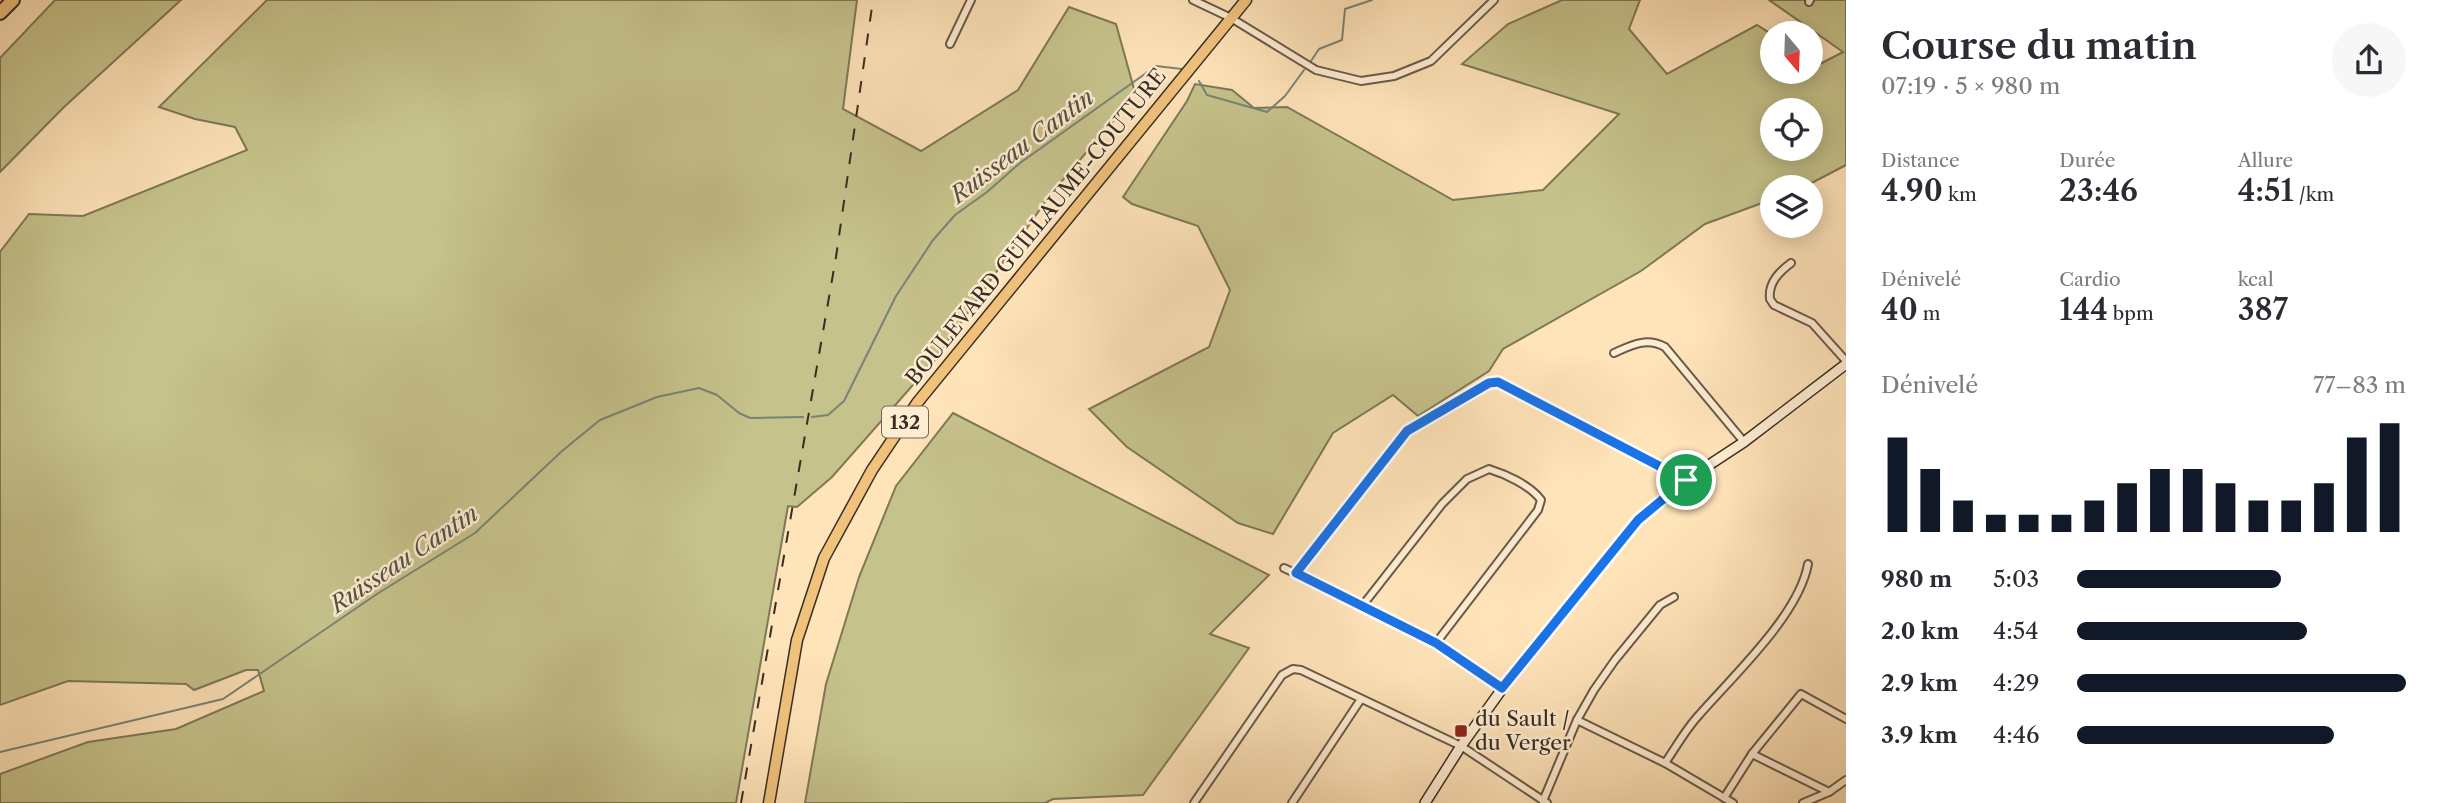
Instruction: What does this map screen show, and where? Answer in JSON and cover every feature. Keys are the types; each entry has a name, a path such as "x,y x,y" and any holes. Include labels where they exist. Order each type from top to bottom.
{"highway":[{"path":"0,13 13,0"}],"main road":[{"name":"BOULEVARD GUILLAUME-COUTURE","path":"769,803 797,640 824,558 872,470 917,403 1246,0"}],"street":[{"path":"950,44 971,0"},
{"path":"1193,0 1231,19 1316,70 1361,81 1394,76 1431,61 1494,0"},
{"path":"1425,803 1502,688 1638,520 1686,480 1744,442 1846,362 1812,323 1774,305 1770,299 1770,289 1775,279 1791,263"},
{"path":"1614,353 1643,342 1654,341 1665,347 1744,442"},
{"path":"1296,573 1407,431 1489,383 1498,382 1686,480"},
{"path":"1363,605 1442,504 1467,479 1489,469 1501,472 1541,499 1538,510 1436,643"},
{"path":"1665,763 1696,717 1761,647 1805,582 1808,564"},
{"path":"1284,568 1436,643 1502,688"},
{"path":"1194,803 1282,675 1293,669 1301,670 1461,746 1545,802 1577,720 1594,690 1660,605 1674,597"},
{"path":"1724,798 1752,754 1801,694 1846,719"},
{"path":"1292,803 1361,699"},
{"path":"1577,720 1665,763 1733,803"},
{"path":"1752,754 1829,792"},
{"path":"1803,803 1829,792 1846,780"}],"shaded area":[{"path":"55,0 181,0 63,108 0,172 0,58"},
{"path":"267,0 857,0 843,109 921,151 1018,90 1069,7 1116,24 1134,89 1125,107 1050,195 935,360 832,477 797,507 788,506 736,803 0,803 0,774 88,742 176,729 264,691 258,670 246,670 194,690 186,684 68,681 0,705 0,252 29,214 83,216 247,150 235,127 195,119 159,107"},
{"path":"1562,0 1640,0 1629,29 1667,74 1757,25 1760,27 1760,84 1824,84 1824,62 1843,52 1824,39 1824,21 1799,21 1769,0 1846,0 1846,165 1823,177 1760,175 1760,204 1705,224 1641,271 1503,349 1489,371 1418,416 1393,395 1333,433 1273,534 1238,523 1127,447 1089,409 1209,347 1230,290 1198,226 1132,204 1123,197 1187,101 1195,84 1232,90 1254,108 1287,107 1453,200 1543,190 1619,114 1462,64 1508,24"},
{"path":"953,413 1269,575 1210,634 1249,648 1143,795 1053,799 1045,803 805,803 826,684 859,577 896,486"}],"waterway":[{"name":"Ruisseau Cantin","path":"1311,61 1319,49 1342,40 1345,9 1372,0"},
{"name":"Ruisseau Cantin","path":"812,417 828,415 844,401 896,296 933,240 955,215 1020,163 1156,66 1182,69"},
{"name":"Ruisseau Cantin","path":"1199,81 1207,95 1267,112 1285,96 1304,70"},
{"name":"Ruisseau Cantin","path":"0,752 223,699 377,594 475,533 562,451 600,420 657,397 699,388 717,395 739,413 750,418 803,417"}],"railway":[{"path":"741,803 836,257 873,0"}],"place":[{"name":"du Sault / du Verger","path":"1461,731"}],"route":[{"path":"1498,382 1686,480 1638,520 1502,688 1436,643 1296,573 1407,431 1489,383 1498,382"}]}
